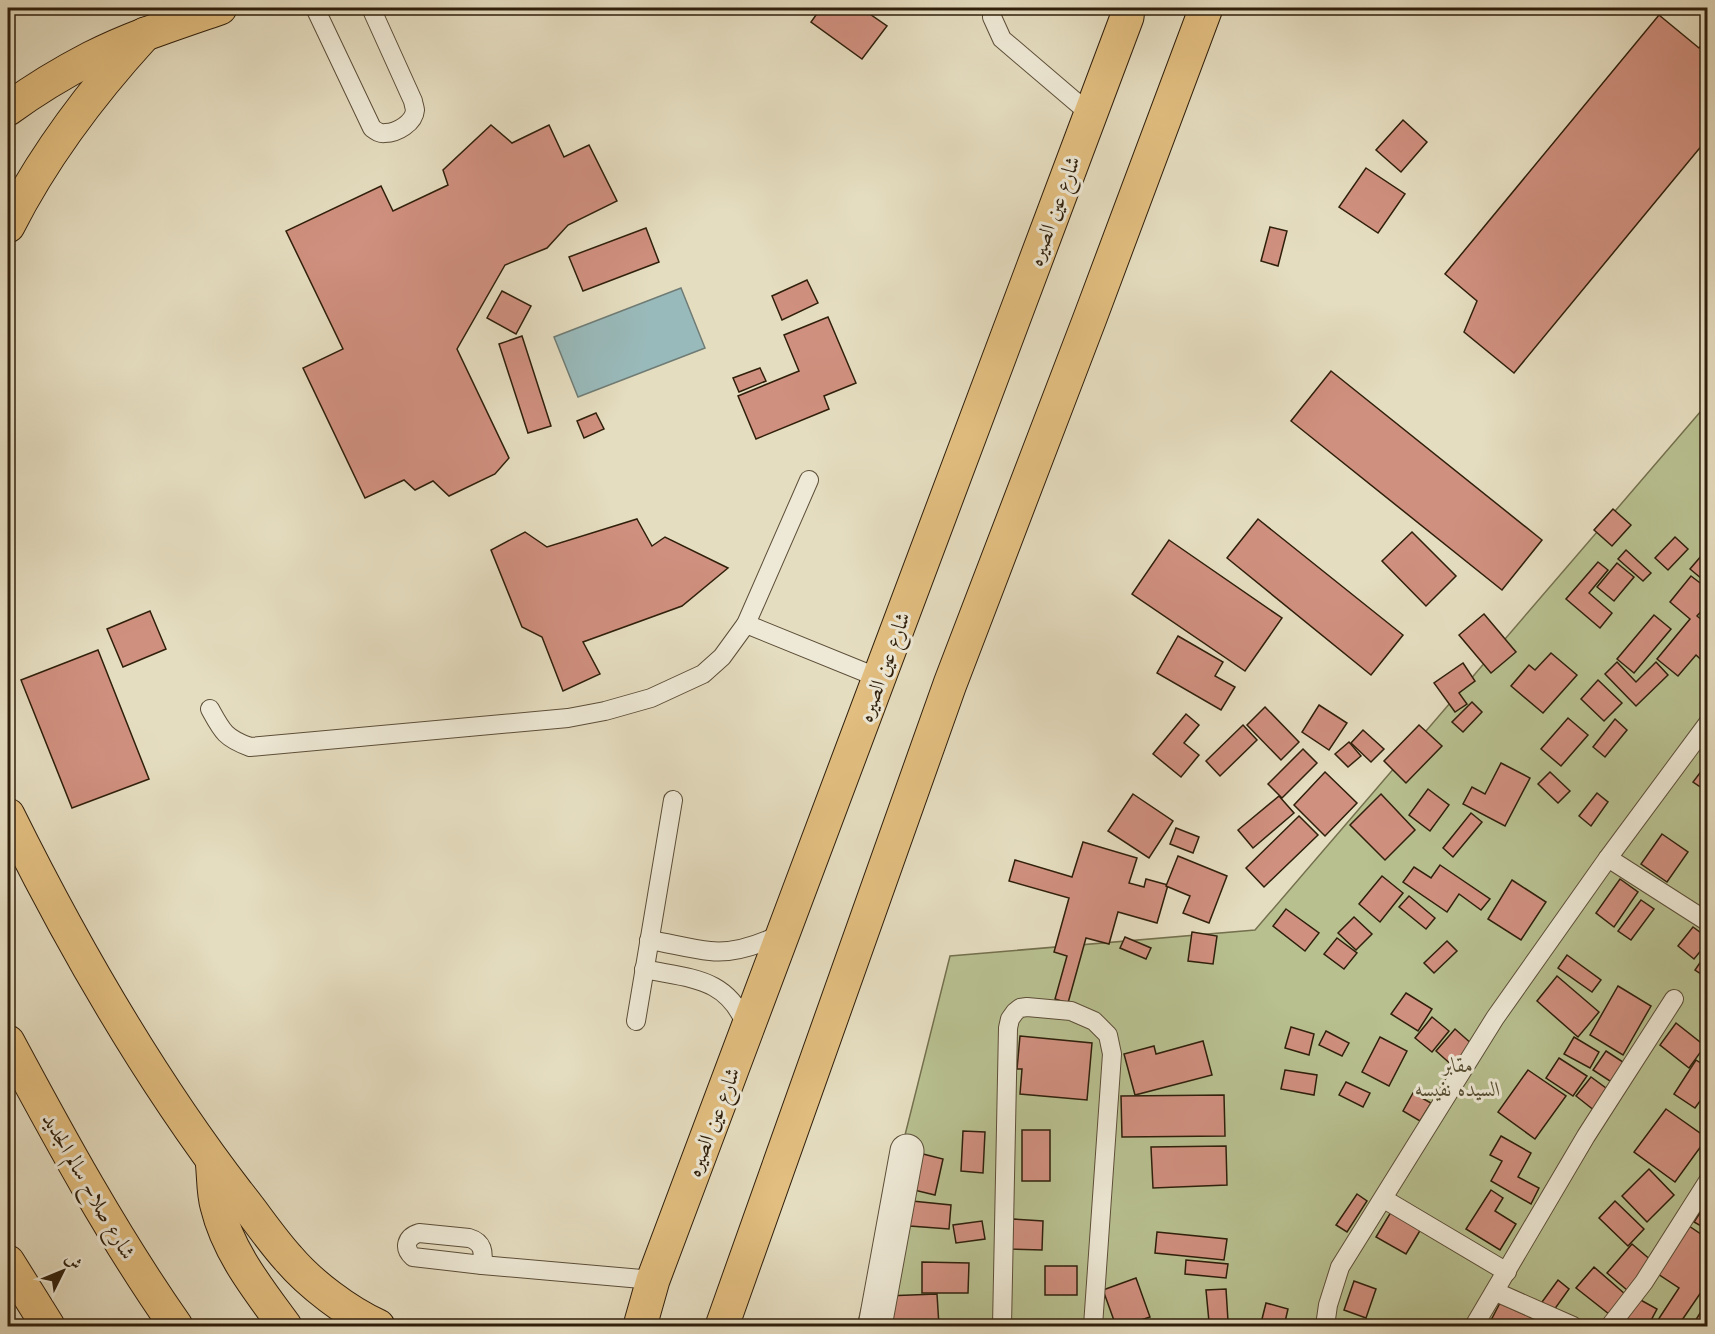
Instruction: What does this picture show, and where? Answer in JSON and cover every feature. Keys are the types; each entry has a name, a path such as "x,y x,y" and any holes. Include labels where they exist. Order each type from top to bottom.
{"main road":[{"path":"8,109 40,86 91,58 145,34 220,8"},
{"name":"شارع عين الصيره","path":"632,1325 653,1280 784,933 1127,17 1128,8"},
{"path":"722,1326 950,684 1206,8"},
{"path":"8,226 38,173 70,124 145,34"},
{"path":"8,814 35,870 80,952 128,1032 212,1160 289,1260 339,1304 378,1326"},
{"name":"شارع صلاح سالم الجديد","path":"8,1042 74,1166 152,1292 176,1326"},
{"path":"212,1160 217,1206 232,1249 256,1288 285,1326"},
{"path":"8,1262 48,1326"}],"street":[{"path":"876,1326 907,1151"}],"lane":[{"path":"315,8 372,128 379,133 387,134 406,125 415,110 413,100 371,8"},
{"path":"993,8 992,16 1002,39 1090,114"},
{"path":"210,709 222,731 235,741 250,747 568,718 605,711 651,698 703,674 722,657 746,624 809,480"},
{"path":"746,624 879,678"},
{"path":"1325,1326 1328,1305 1340,1267 1495,1018 1707,723"},
{"path":"636,1021 673,800"},
{"path":"1608,858 1707,922"},
{"path":"649,940 711,952 729,951 766,942 784,933"},
{"path":"644,969 703,981 718,988 731,998 741,1013 747,1030"},
{"path":"1474,1326 1586,1136 1674,999"},
{"path":"1002,1326 1008,1028 1015,1012 1020,1008 1028,1007 1071,1011 1094,1021 1108,1035 1112,1054 1093,1326"},
{"path":"1610,1326 1644,1282 1707,1181"},
{"path":"1383,1199 1507,1272"},
{"path":"482,1264 653,1280"},
{"path":"1496,1292 1573,1326"}],"green space":[{"name":"مقابر السيده نفيسه","path":"1707,404 1707,1326 857,1326 950,956 1255,930"}],"water":[{"path":"681,288 705,348 578,397 554,337"}],"building":[{"path":"821,8 861,8 887,26 862,59 811,22"},
{"path":"1659,15 1699,48 1708,37 1708,138 1514,373 1464,332 1477,301 1445,274"},
{"path":"1403,120 1427,142 1401,172 1376,150"},
{"path":"491,125 512,143 549,125 564,157 589,145 617,201 568,225 547,248 505,265 457,349 509,458 495,474 449,496 433,481 415,490 404,480 365,498 303,368 343,349 286,231 381,186 393,211 448,185 443,170"},
{"path":"1366,168 1405,194 1378,233 1339,207"},
{"path":"1270,227 1287,231 1278,266 1261,261"},
{"path":"646,228 659,262 583,291 569,257"},
{"path":"807,280 818,303 782,320 772,296"},
{"path":"502,291 531,306 516,334 487,318"},
{"path":"828,317 856,383 824,396 829,409 756,439 738,396 799,371 784,335"},
{"path":"522,336 551,426 528,433 499,344"},
{"path":"760,368 766,381 739,392 733,378"},
{"path":"1331,371 1542,540 1502,590 1291,421"},
{"path":"596,413 604,429 584,438 577,421"},
{"path":"1613,509 1631,525 1612,546 1594,530"},
{"path":"637,519 652,546 665,537 728,568 682,606 583,642 600,674 563,691 542,637 522,627 491,550 525,532 547,547"},
{"path":"1258,519 1403,635 1371,675 1227,558"},
{"path":"1412,532 1456,576 1426,606 1382,561"},
{"path":"1675,537 1688,549 1668,570 1655,558"},
{"path":"1169,540 1282,618 1245,671 1132,594"},
{"path":"1708,548 1708,584 1690,569"},
{"path":"1626,550 1651,573 1643,581 1618,559"},
{"path":"1598,562 1608,570 1589,593 1612,613 1600,628 1566,599"},
{"path":"1617,563 1634,577 1614,601 1597,587"},
{"path":"1691,576 1708,589 1708,604 1697,616 1708,625 1708,666 1696,655 1678,676 1657,659 1690,619 1670,602"},
{"path":"150,611 166,649 123,667 107,629"},
{"path":"1484,614 1516,652 1491,673 1459,635"},
{"path":"1654,615 1671,629 1634,673 1617,659"},
{"path":"1178,636 1223,662 1215,676 1235,687 1221,710 1157,673"},
{"path":"98,650 149,779 72,808 21,680"},
{"path":"1551,653 1577,675 1543,713 1511,686 1529,665 1535,670"},
{"path":"1617,662 1636,682 1656,662 1668,675 1636,706 1605,674"},
{"path":"1463,663 1475,681 1459,693 1467,704 1455,712 1434,683"},
{"path":"1598,680 1622,703 1604,721 1581,699"},
{"path":"1472,702 1482,712 1463,732 1452,722"},
{"path":"1319,705 1347,723 1329,750 1302,732"},
{"path":"1265,707 1299,742 1281,760 1247,725"},
{"path":"1186,714 1199,725 1184,743 1199,755 1181,777 1153,754"},
{"path":"1568,718 1588,735 1561,766 1541,749"},
{"path":"1615,719 1627,730 1605,757 1593,747"},
{"path":"1243,725 1257,740 1220,776 1206,761"},
{"path":"1419,725 1442,746 1406,783 1384,761"},
{"path":"1363,730 1384,749 1371,762 1351,743"},
{"path":"1349,742 1361,756 1348,767 1335,754"},
{"path":"1303,749 1317,763 1282,798 1268,784"},
{"path":"1501,763 1530,778 1505,826 1463,804 1472,787 1485,794"},
{"path":"1706,765 1708,766 1708,792 1693,782"},
{"path":"1325,772 1357,803 1325,836 1294,805"},
{"path":"1550,772 1570,791 1558,803 1538,784"},
{"path":"1428,789 1449,805 1430,831 1409,815"},
{"path":"1597,793 1608,802 1591,826 1579,816"},
{"path":"1133,794 1173,821 1149,858 1108,831"},
{"path":"1381,794 1415,830 1385,860 1350,825"},
{"path":"1279,796 1294,813 1253,848 1238,830"},
{"path":"1471,813 1482,822 1453,857 1443,848"},
{"path":"1299,816 1318,835 1264,887 1246,868"},
{"path":"1176,828 1199,837 1193,853 1170,844"},
{"path":"1662,834 1688,852 1667,882 1641,864"},
{"path":"1083,842 1137,858 1129,883 1144,887 1146,879 1168,885 1157,923 1118,912 1109,944 1086,938 1068,1003 1055,999 1067,956 1054,952 1069,898 1009,881 1015,860 1072,877"},
{"path":"1178,856 1227,876 1209,923 1183,913 1190,896 1166,886"},
{"path":"1440,865 1490,899 1481,910 1459,894 1447,912 1403,882 1414,867 1431,878"},
{"path":"1382,876 1403,893 1380,922 1359,904"},
{"path":"1620,879 1638,892 1614,927 1596,913"},
{"path":"1512,880 1546,902 1521,940 1488,919"},
{"path":"1409,896 1435,918 1426,929 1399,907"},
{"path":"1641,900 1654,909 1631,940 1618,931"},
{"path":"1286,909 1319,933 1305,951 1273,926"},
{"path":"1354,917 1372,934 1356,950 1338,933"},
{"path":"1693,927 1708,938 1708,942 1694,959 1678,946"},
{"path":"1192,932 1217,936 1213,964 1188,961"},
{"path":"1125,937 1151,948 1146,959 1120,948"},
{"path":"1337,938 1357,953 1344,969 1324,954"},
{"path":"1447,941 1457,951 1434,973 1424,963"},
{"path":"1708,951 1708,971 1704,976 1695,970"},
{"path":"1567,955 1601,980 1592,992 1558,968"},
{"path":"1557,976 1599,1012 1578,1037 1537,1001"},
{"path":"1618,986 1651,1006 1623,1055 1590,1035"},
{"path":"1406,993 1432,1009 1418,1031 1391,1014"},
{"path":"1432,1017 1449,1031 1432,1052 1415,1038"},
{"path":"1676,1023 1705,1046 1689,1068 1660,1045"},
{"path":"1291,1027 1314,1034 1309,1055 1285,1048"},
{"path":"1455,1029 1473,1045 1454,1067 1436,1051"},
{"path":"1326,1031 1349,1043 1342,1056 1319,1045"},
{"path":"1020,1036 1092,1043 1087,1100 1020,1094 1022,1069 1017,1069"},
{"path":"1380,1037 1407,1051 1389,1086 1362,1072"},
{"path":"1574,1037 1599,1052 1590,1068 1564,1054"},
{"path":"1203,1041 1212,1075 1135,1095 1124,1054 1154,1046 1156,1054"},
{"path":"1606,1051 1626,1064 1613,1083 1593,1070"},
{"path":"1559,1058 1587,1076 1573,1096 1546,1078"},
{"path":"1696,1060 1708,1068 1708,1090 1695,1108 1674,1094"},
{"path":"1285,1070 1317,1075 1314,1095 1281,1089"},
{"path":"1528,1070 1566,1096 1535,1139 1498,1112"},
{"path":"1591,1077 1610,1091 1595,1111 1576,1096"},
{"path":"1346,1082 1370,1093 1363,1107 1339,1095"},
{"path":"1413,1093 1431,1103 1420,1121 1403,1111"},
{"path":"1224,1095 1225,1136 1122,1137 1121,1096"},
{"path":"1666,1109 1707,1138 1675,1182 1634,1152"},
{"path":"1022,1130 1050,1130 1050,1181 1022,1181"},
{"path":"963,1131 985,1132 983,1173 961,1171"},
{"path":"1501,1136 1531,1153 1518,1177 1539,1188 1531,1204 1491,1181 1502,1161 1490,1155"},
{"path":"1226,1146 1227,1185 1153,1188 1151,1147"},
{"path":"923,1154 943,1159 935,1195 914,1190"},
{"path":"1649,1169 1674,1195 1647,1222 1622,1196"},
{"path":"1491,1190 1503,1198 1495,1211 1516,1224 1500,1250 1466,1229"},
{"path":"1357,1194 1367,1201 1347,1232 1336,1225"},
{"path":"912,1201 951,1205 949,1229 910,1226"},
{"path":"1615,1201 1644,1229 1628,1246 1599,1218"},
{"path":"1708,1203 1708,1230 1694,1222"},
{"path":"1391,1212 1421,1229 1406,1254 1376,1237"},
{"path":"1013,1219 1043,1221 1042,1250 1012,1249"},
{"path":"982,1221 985,1239 956,1243 953,1225"},
{"path":"1689,1226 1708,1239 1708,1282 1678,1326 1654,1326 1679,1288 1658,1274"},
{"path":"1157,1232 1227,1239 1224,1260 1155,1253"},
{"path":"1632,1244 1652,1261 1627,1290 1607,1273"},
{"path":"1186,1260 1228,1264 1226,1278 1185,1274"},
{"path":"922,1262 969,1263 968,1293 922,1293"},
{"path":"1045,1266 1077,1266 1077,1295 1045,1295"},
{"path":"1594,1267 1625,1294 1609,1314 1576,1288"},
{"path":"1136,1278 1150,1317 1116,1326 1103,1290"},
{"path":"1558,1280 1569,1289 1554,1310 1542,1302"},
{"path":"1354,1281 1376,1289 1366,1318 1344,1310"},
{"path":"1226,1289 1228,1321 1209,1322 1206,1290"},
{"path":"937,1294 939,1326 887,1326 885,1296"},
{"path":"1637,1298 1657,1309 1648,1326 1622,1326"},
{"path":"1266,1303 1288,1309 1284,1326 1261,1323"},
{"path":"1500,1303 1549,1326 1488,1326"},
{"path":"1702,1310 1708,1313 1708,1326 1692,1326"},
{"path":"1157,1320 1207,1322 1207,1326 1156,1326"},
{"path":"1347,1321 1367,1326 1346,1326"}]}
